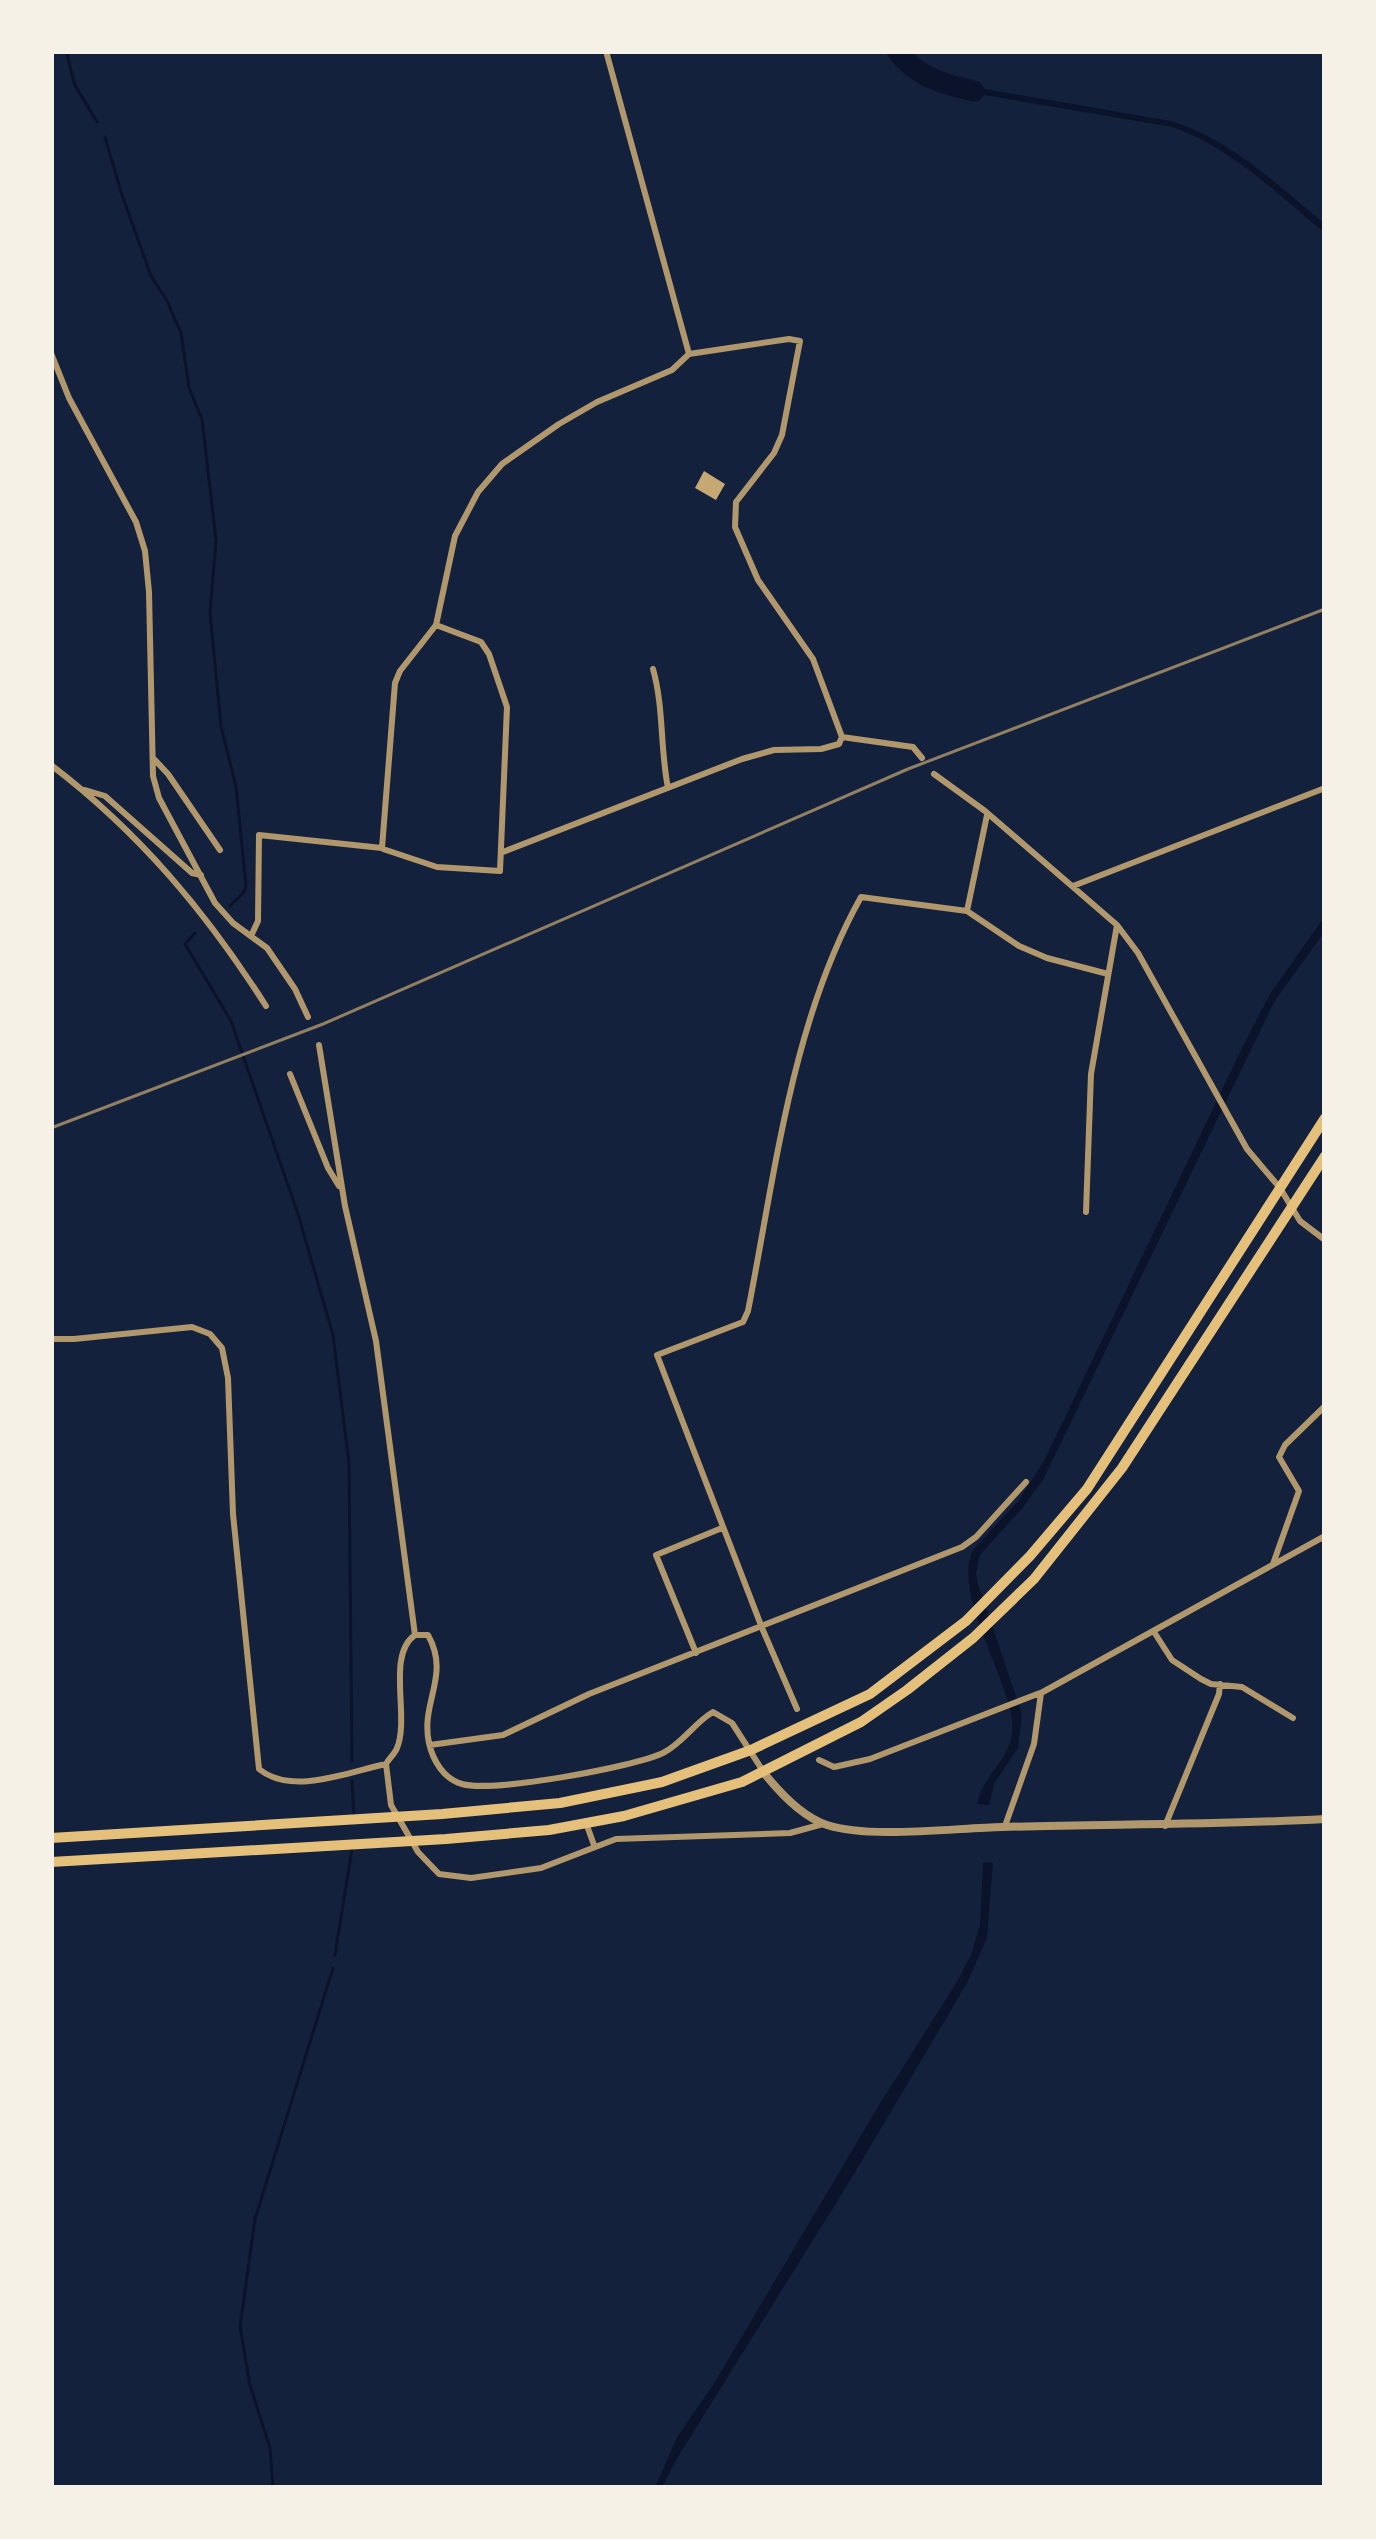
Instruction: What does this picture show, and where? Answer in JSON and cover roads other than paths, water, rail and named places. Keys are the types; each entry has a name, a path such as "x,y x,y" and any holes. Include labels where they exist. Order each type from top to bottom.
{"highway":[{"path":"51,1838 442,1814 581,1799 662,1782 751,1750 870,1694 971,1616 1088,1490 1325,1118"},
{"path":"51,1862 549,1830 624,1816 742,1782 861,1722 978,1634 1034,1579 1121,1468 1325,1156"}],"street":[{"path":"606,51 689,354"},
{"path":"382,848 395,682 436,626 455,536 478,492 502,464 559,424 672,370 689,354 800,340 782,435 736,502 735,527 758,580 813,659 842,737 839,744 773,750 503,852"},
{"path":"51,352 69,398 136,522 145,551 153,776 159,798 214,903 267,948 308,1017"},
{"path":"251,936 258,921 259,835 382,848 436,867 500,872 507,707 481,642 436,626"},
{"path":"653,669 662,711 668,788"},
{"path":"842,737 913,747 922,758"},
{"path":"152,756 220,850"},
{"path":"51,765 82,788 182,889 226,943 266,1006"},
{"path":"934,774 987,813 1117,925 1138,953 1247,1150 1280,1188 1300,1221 1325,1240"},
{"path":"82,788 105,796 192,873 201,875"},
{"path":"1072,886 1325,788"},
{"path":"967,911 987,813"},
{"path":"797,1709 657,1354 743,1322 748,1311 797,1066 816,1000 861,897 967,911 1019,946 1108,974"},
{"path":"1086,1212 1091,1075 1117,925"},
{"path":"319,1045 343,1192 376,1341 415,1635"},
{"path":"290,1074 328,1168 343,1192"},
{"path":"51,1339 192,1327 212,1336 222,1348 228,1378 233,1514 259,1768 272,1778 295,1782 386,1764"},
{"path":"1273,1564 1299,1491 1280,1457 1285,1445 1325,1406"},
{"path":"430,1745 503,1735 589,1694 962,1547 1026,1482"},
{"path":"696,1653 656,1555 723,1528"},
{"path":"819,1760 834,1767 870,1759 1029,1699 1325,1536"},
{"path":"1154,1632 1172,1660 1201,1679 1241,1687 1293,1718"},
{"path":"823,1824 790,1833 616,1839 541,1868 471,1878 439,1874 418,1852 391,1805 386,1764 399,1736 401,1653 406,1641 428,1634 434,1645 439,1668 428,1726 430,1745 438,1765 458,1784 521,1783 640,1763 668,1751 713,1712 732,1723 764,1773 796,1806 823,1824 857,1831 1325,1819"},
{"path":"1165,1826 1220,1684"},
{"path":"1005,1826 1034,1744 1041,1693"},
{"path":"586,1823 594,1845"}],"water":[{"path":"950,83 1171,121 1193,129 1234,151 1271,179 1325,224 1325,233 1234,159 1172,127 949,89"},
{"path":"1325,916 1325,931 1274,1002 1044,1478 980,1555 978,1584 1022,1714 1018,1748 994,1784 989,1805 977,1804 1005,1755 1012,1720 969,1587 973,1550 1019,1500 1044,1461 1245,1042 1270,994"},
{"path":"993,1862 987,1938 967,1983 662,2488 655,2488 677,2437 958,1980 980,1925 983,1863"}],"waterway":[{"path":"66,51 75,85 97,122"},
{"path":"897,51 931,78 974,91"},
{"path":"105,137 151,276 181,333 189,388 202,419 216,540 210,613 221,726 236,787 246,886 230,906"},
{"path":"195,933 185,944 231,1021 298,1214 333,1335 349,1463 352,1761"},
{"path":"352,1781 354,1816"},
{"path":"335,1955 352,1849"},
{"path":"273,2488 270,2448 250,2385 240,2327 255,2219 333,1968"}],"railway":[{"path":"51,1128 323,1024 908,769 1325,609"}]}
